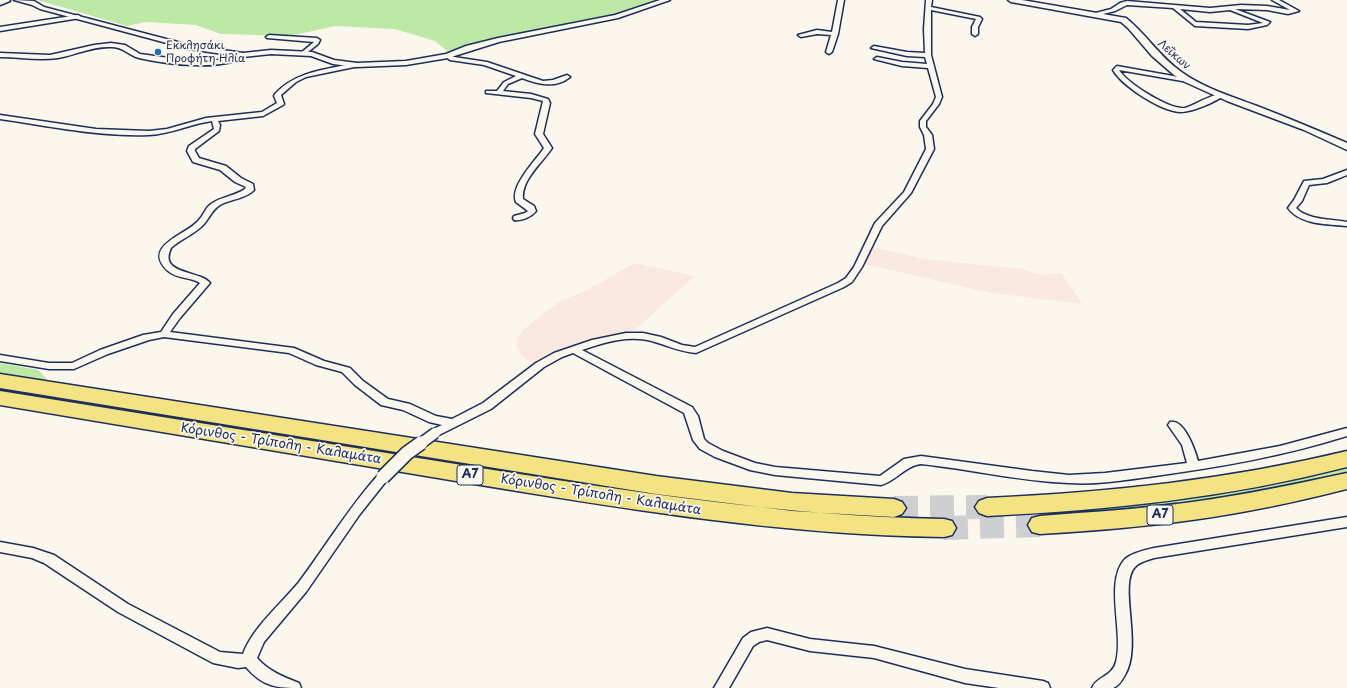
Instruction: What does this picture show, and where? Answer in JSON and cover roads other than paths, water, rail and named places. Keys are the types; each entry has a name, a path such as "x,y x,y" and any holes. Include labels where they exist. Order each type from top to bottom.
{"highway":[{"name":"Κόρινθος - Τρίπολη - Καλαμάτα","path":"0,381 656,485 792,502 894,508"},
{"name":"Κόρινθος - Τρίπολη - Καλαμάτα","path":"0,398 652,504 826,524 891,528 944,528"},
{"name":"Α7","path":"987,507 1153,495 1228,484 1347,459"},
{"name":"Α7","path":"1040,525 1123,519 1205,509 1279,496 1347,481"}],"street":[{"path":"0,3 7,1 1,0"},
{"path":"17,0 34,3 42,8 189,47 243,55 271,52 304,53 312,54 334,62 356,65"},
{"path":"0,117 86,130 129,134 168,131 200,121 267,114 281,104 277,96 278,94 299,78 309,74 356,65 406,63 448,56 469,48 498,40 612,18 667,0"},
{"path":"829,52 835,34 841,0"},
{"name":"Λεΐκων","path":"1012,0 1116,18 1128,23 1155,54 1177,73 1188,80 1220,95 1294,123 1347,147"},
{"path":"1095,14 1113,10 1125,2 1210,10 1241,7 1268,8 1288,12 1296,11 1275,0"},
{"path":"294,688 273,684 270,678 249,660 250,653 254,645 315,570 359,505 383,476 407,453 435,433 487,406 540,365 558,356 614,338 643,336 657,339 686,350 696,350 841,285 849,280 858,267 878,225 907,192 930,148 928,135 923,127 923,121 936,104 939,97 928,55 927,29 929,4 978,18 979,19 975,27 975,34"},
{"path":"1176,8 1195,24 1248,27 1266,23 1224,8"},
{"path":"0,29 78,17"},
{"path":"801,35 817,32 835,34"},
{"path":"269,38 317,40 316,43 304,53"},
{"path":"0,55 29,58 51,57 79,50 115,45 124,47 139,56 184,62 226,62 243,55"},
{"path":"874,48 908,54 928,55"},
{"path":"448,56 452,59 485,63 542,83 554,82 566,77"},
{"path":"877,59 902,64 931,66"},
{"path":"1188,80 1126,69 1117,68 1116,70 1116,74 1126,82 1175,110 1188,109 1220,95"},
{"path":"499,92 506,83 521,76"},
{"path":"488,92 499,92 541,98 546,100 547,103 539,134 548,148 528,176 518,195 519,200 532,208 532,211 528,215 517,218"},
{"path":"164,334 176,316 205,283 201,280 180,274 170,269 164,261 164,253 177,238 200,224 213,206 223,200 250,190 250,186 238,180 223,168 196,160 191,151 192,148 217,130 217,125 214,119"},
{"path":"1347,172 1324,181 1307,184 1304,187 1298,201 1292,208 1293,212 1297,215 1306,218 1347,224"},
{"path":"0,358 49,366 74,366 104,352 147,336 164,334 298,352 314,361 346,370 359,383 385,402 406,407 433,419 452,423"},
{"path":"574,350 688,410 692,416 699,440 710,450 765,470 881,481 894,474 907,462 921,460 1032,476 1083,479 1105,478 1194,466 1280,451 1347,432"},
{"path":"1174,425 1187,444 1194,466"},
{"path":"1099,688 1106,686 1118,676 1124,663 1125,647 1122,586 1124,573 1130,563 1141,557 1154,553 1347,522"},
{"path":"0,547 33,553 50,559 123,608 218,658 238,661 249,660"},
{"path":"720,688 748,642 756,636 767,634 810,645 874,652 965,676 1043,688"}],"tunnel":[{"path":"894,508 987,507"},
{"path":"944,528 1040,525"}],"place":[{"name":"Εκκλησάκι Προφήτη Ηλία","path":"158,52"}]}
